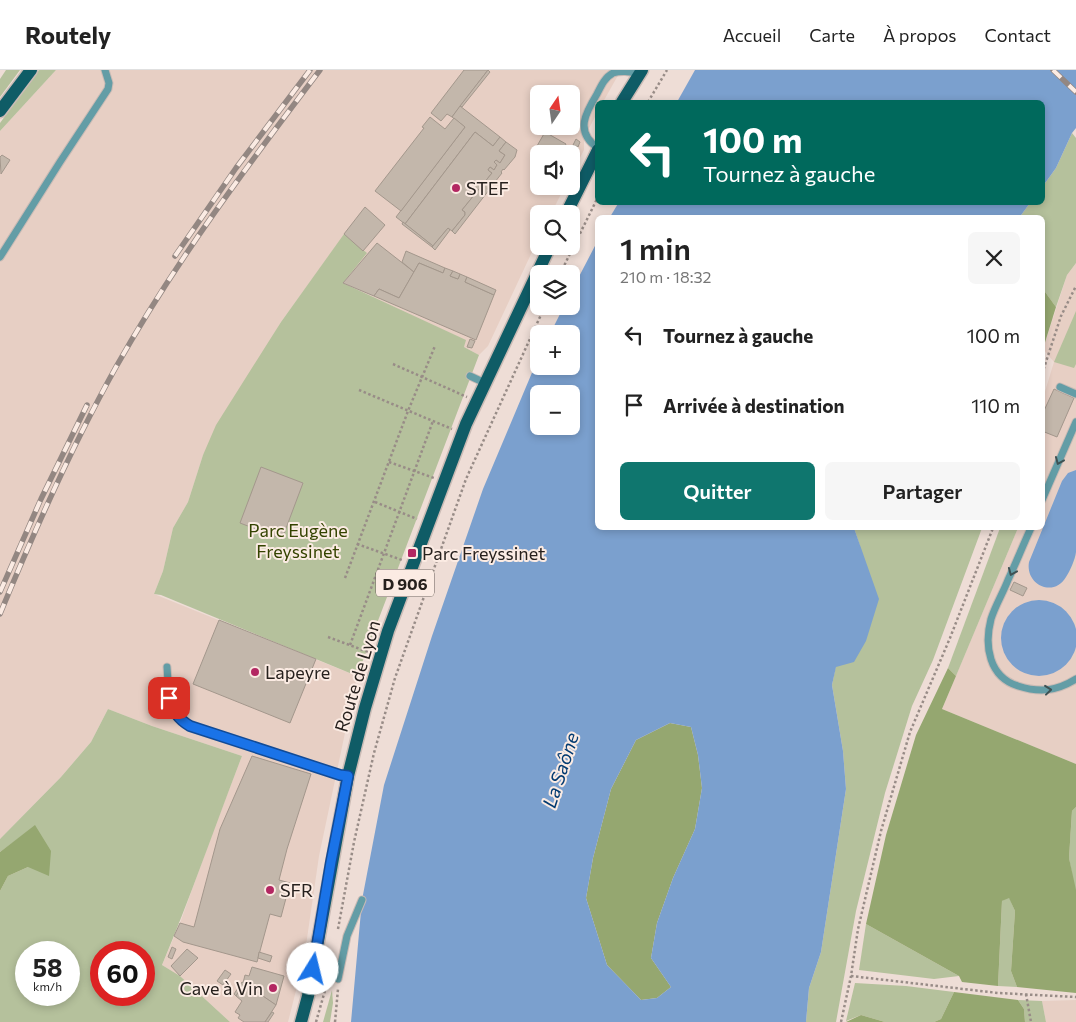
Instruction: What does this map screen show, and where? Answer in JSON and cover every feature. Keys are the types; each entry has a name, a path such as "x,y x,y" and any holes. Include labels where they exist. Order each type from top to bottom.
{"main road":[{"path":"0,111 31,70"},
{"path":"623,100 641,72"},
{"path":"570,205 595,155"},
{"name":"Route de Lyon","path":"301,1022 310,987 348,776 377,666 428,522 466,424 546,255"}],"lane":[{"path":"0,257 108,90 110,83 104,70"},
{"path":"595,146 587,135 584,126 585,113 607,77 620,70 641,72"},
{"path":"470,376 485,383"},
{"path":"1060,387 1076,394"},
{"path":"1045,493 1076,422"},
{"path":"1030,530 992,619 988,643 989,654 994,669 1001,678 1022,688 1036,691 1053,690 1076,680"},
{"path":"167,667 169,698 174,712 183,722 190,726 348,776"},
{"path":"338,979 347,936 362,900"}],"path":[{"path":"649,100 667,70"},
{"path":"564,265 595,203"},
{"path":"1045,365 1061,316 1076,286"},
{"path":"338,931 354,842 370,771 395,678 466,479 541,315"},
{"path":"345,578 369,510 375,502 408,411 435,346"},
{"path":"393,364 470,398"},
{"path":"359,390 456,431"},
{"path":"350,645 433,421"},
{"path":"389,462 437,479"},
{"path":"375,502 428,522"},
{"path":"841,1022 851,976 858,929 881,831 910,732 950,638 992,530"},
{"path":"357,544 405,562"},
{"path":"328,637 374,654"},
{"path":"316,1022 330,973"},
{"path":"851,976 998,993 1076,997"},
{"path":"1026,994 1031,1022"}],"shaded area":[{"path":"56,70 621,70 604,100 595,100 595,117 584,138 584,150 580,158 580,145 530,145 530,195 560,195 556,205 530,205 531,255 488,346 479,355 464,347 465,340 343,283 366,253 344,235 281,322 203,455 188,502 173,528 163,571 154,594 357,676 319,856 304,959 288,1022 230,1022 180,976 162,965 180,923 242,756 108,709 91,742 61,777 0,839 0,131"},
{"path":"1076,263 1076,764 942,709 1017,530 1045,530 1045,391 1054,362 1045,351 1045,343 1067,275"},
{"path":"1076,1000 1076,1022 1046,1022 1042,1001"}],"green space":[{"path":"6,70 20,70 0,97 0,79"},
{"path":"39,70 56,70 0,131 0,123"},
{"path":"1072,133 1076,138 1076,263 1067,275 1056,307 1045,292 1045,215 1021,215 1029,205 1045,205 1045,183 1056,168"},
{"name":"Parc Eugène Freyssinet","path":"344,234 367,253 343,283 466,340 464,347 479,355 357,676 161,595 154,594 163,571 173,528 188,502 203,455 216,425 281,322"},
{"path":"1045,292 1056,307 1045,343"},
{"path":"1076,311 1076,364 1074,368 1054,362"},
{"path":"855,530 981,530 933,660 912,706 885,793 856,911 836,1022 806,1022 809,988 821,952 846,789 843,751 832,685 860,546"},
{"path":"999,530 1017,530 956,676 948,668"},
{"path":"948,668 956,676 942,709 1076,764 1076,807 1072,811 1069,858 1076,890 1076,993 1017,987 1011,971 1015,911 1009,898 1002,901 998,986 962,982 959,976 866,924 886,835 916,735"},
{"path":"108,709 242,756 162,965 180,976 230,1022 0,1022 0,891 8,876 28,867 35,826 0,852 0,839 61,777 91,742"},
{"path":"670,723 691,727 698,755 702,788 695,829 673,878 657,923 651,958 671,987 657,998 641,1000 607,965 586,898 593,858 611,789 636,740"},
{"path":"1076,807 1075,891 1069,858 1072,811"},
{"path":"35,825 51,851 49,876 28,867 8,876 0,891 0,852"},
{"path":"1009,897 1015,911 1011,971 1017,987 998,986 1002,901"},
{"path":"866,924 959,976 934,979 859,970"},
{"path":"855,983 906,986 954,992 941,1019 934,1022 885,1022 861,1015 846,1021"},
{"path":"332,990 333,1003 330,1022 323,1022"},
{"path":"954,992 1018,1000 1024,1009 1025,1022 934,1022 941,1019"},
{"path":"1018,1000 1042,1001 1046,1022 1025,1022 1024,1009"},
{"path":"861,1015 885,1022 846,1022"}],"water":[{"path":"695,70 1076,70 1076,128 1056,168 1045,183 1045,100 678,100"},
{"path":"617,205 1029,205 1021,215 611,215"},
{"name":"La Saône","path":"595,246 595,530 855,530 879,599 866,641 854,662 836,667 832,685 843,751 846,789 821,952 809,988 806,1022 351,1022 362,900 384,785 432,636 483,489 531,375 580,375 580,325 554,325 560,315 580,315 580,275","holes":["670,723 691,727 698,755 702,788 695,829 673,878 657,923 651,958 671,987 657,998 641,1000 607,965 586,898 593,858 611,789 636,740"]},
{"path":"1076,470 1075,558 1068,575 1061,583 1055,587 1048,588 1042,586 1031,577 1029,562 1042,530 1045,530 1045,523 1062,481 1068,473"},
{"path":"1039,600 1054,603 1066,611 1074,623 1077,638 1074,653 1066,665 1054,673 1039,676 1024,673 1012,665 1004,653 1001,638 1004,623 1012,611 1024,603"}],"building":[{"path":"464,70 488,70 452,117 447,114 441,121 431,113"},
{"path":"488,70 490,72 462,107 460,106"},
{"path":"460,106 500,137 493,146 475,132 405,224 396,217 465,127 452,117"},
{"path":"430,117 445,129 454,118 465,127 401,211 375,191 424,128 422,127"},
{"name":"STEF","path":"475,132 493,146 500,137 506,142 499,151 505,155 500,163 496,160 494,162 497,165 494,170 490,167 488,170 492,173 462,210 465,212 465,215 452,231 448,228 433,246 405,224"},
{"path":"543,135 550,135 566,144 566,145 538,145"},
{"path":"576,139 580,142 579,145 573,145"},
{"path":"506,142 517,150 515,157 503,169 491,187 489,186 487,189 489,190 455,234 452,231 465,215 465,212 462,210 492,173 488,170 490,167 494,170 497,165 494,162 496,160 500,163 505,155 499,151"},
{"path":"2,155 10,160 1,174 0,157"},
{"path":"365,207 385,225 363,251 344,234"},
{"path":"403,222 433,246 402,224"},
{"path":"448,228 450,230 435,250 432,247"},
{"path":"377,243 414,272 399,298 379,289 374,296 343,283"},
{"path":"406,251 445,268 443,273 419,263 414,272 402,262"},
{"path":"419,263 443,273 445,268 453,271 450,276 458,279 460,274 467,277 465,282 494,295 476,340 374,296 379,289 399,298"},
{"path":"453,271 460,274 458,279 450,276"},
{"path":"467,277 496,290 494,295 465,282"},
{"path":"470,339 475,341 472,348 467,347"},
{"path":"1054,389 1074,398 1057,437 1045,432 1045,408"},
{"path":"261,467 303,483 282,539 240,523"},
{"path":"1014,582 1027,588 1023,596 1010,590"},
{"name":"Lapeyre","path":"219,620 316,659 290,723 193,684"},
{"path":"252,756 311,774 279,880 290,883 281,917 270,914 257,962 183,942 174,936 180,923 194,927 220,829"},
{"path":"172,947 176,949 172,959 168,957"},
{"path":"187,949 198,958 180,976 171,966"},
{"path":"259,952 272,956 270,962 258,958"},
{"path":"252,967 284,976 276,1005 243,983 245,975 249,976"},
{"path":"225,970 231,974 223,985 217,981"},
{"path":"242,982 244,983 236,996 234,994"},
{"path":"244,983 276,1005 265,1022 244,1022 238,1018 240,1015 235,1012 242,1001 236,996"},
{"path":"272,1012 274,1013 268,1022 265,1022"}],"railway":[{"path":"175,256 236,168 310,70"},
{"path":"0,614 40,519 69,457 116,367 187,252 320,70"},
{"path":"1053,70 1076,92"},
{"path":"0,592 41,499 87,405"}],"place":[{"name":"STEF","path":"456,188"},
{"name":"Parc Freyssinet","path":"412,553"},
{"name":"Lapeyre","path":"255,672"},
{"name":"SFR","path":"270,890"},
{"name":"Cave à Vin","path":"273,988"}],"route":[{"path":"169,698 174,712 183,722 190,726 348,776 313,969"}]}
